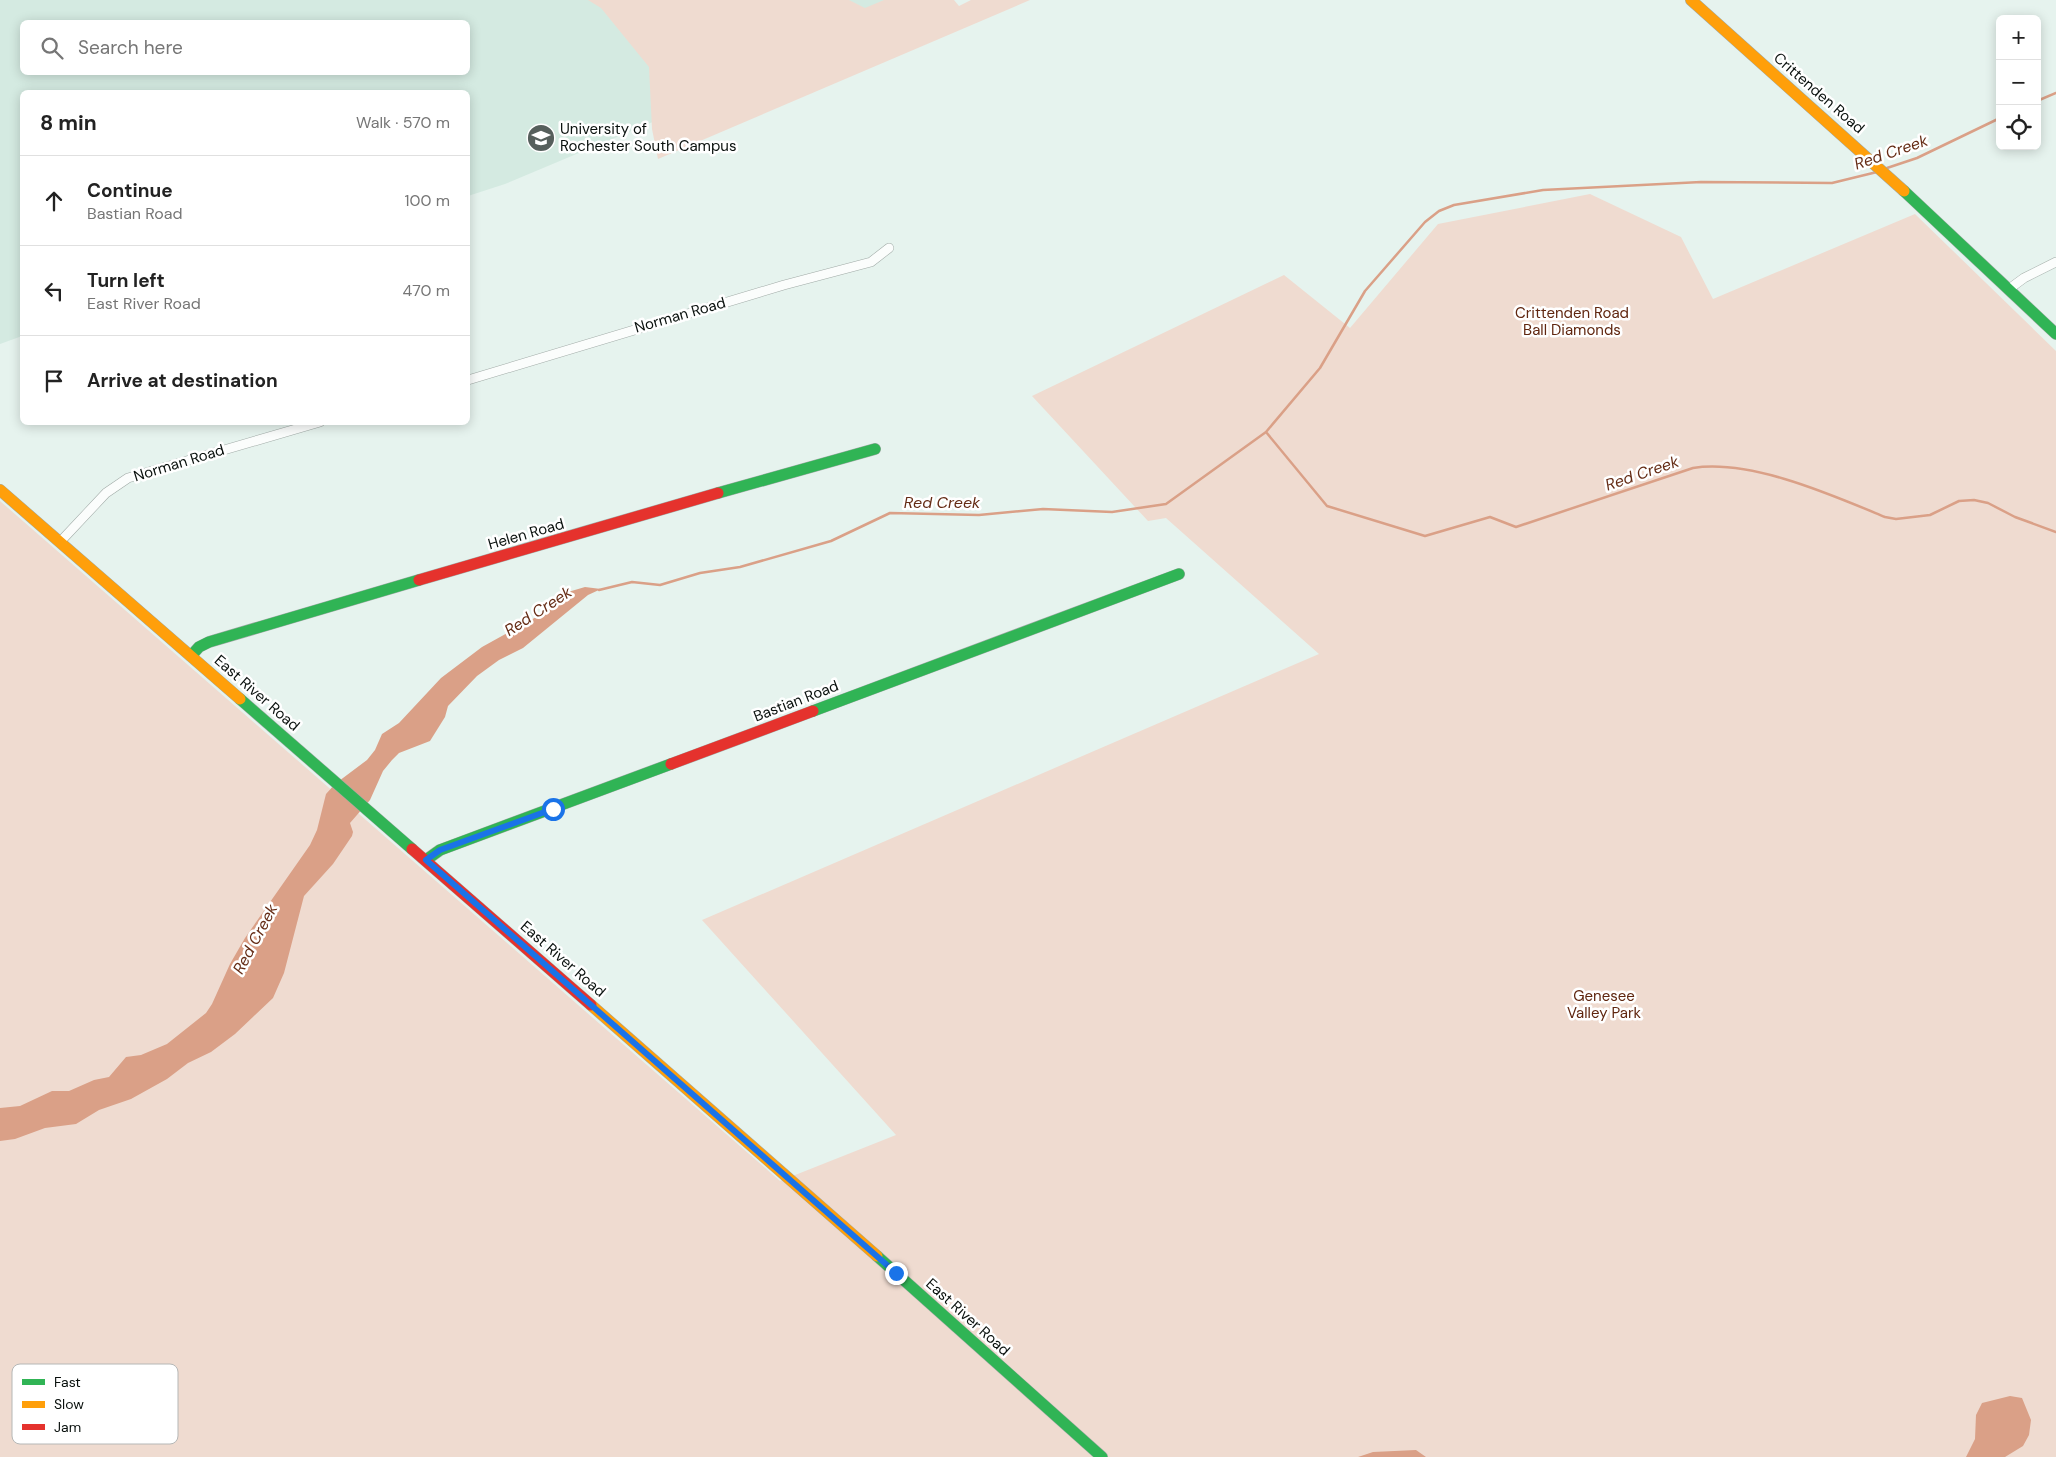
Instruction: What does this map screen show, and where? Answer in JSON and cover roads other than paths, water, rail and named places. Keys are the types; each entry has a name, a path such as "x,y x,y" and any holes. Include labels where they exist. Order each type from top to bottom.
{"street":[{"name":"Crittenden Road","path":"1691,0 1873,161 2056,334"},
{"name":"Norman Road","path":"470,379 784,285 871,262 889,248"},
{"path":"2009,289 2029,275 2056,262"},
{"name":"Norman Road","path":"60,542 106,493 128,478 310,425"},
{"name":"Helen Road","path":"191,656 199,647 209,642 747,484 874,449"},
{"name":"East River Road","path":"0,490 758,1150 1102,1457"},
{"name":"Bastian Road","path":"426,860 440,850 1179,574"}],"water":[{"path":"585,587 601,589 588,595 523,648 499,660 477,676 448,706 445,717 430,741 399,753 383,771 370,800 350,823 353,832 352,836 333,864 304,896 284,973 273,998 235,1034 211,1052 188,1063 167,1079 131,1099 99,1110 76,1124 45,1128 15,1139 0,1141 0,1108 20,1106 52,1091 69,1091 94,1080 109,1077 126,1057 141,1055 167,1044 206,1013 245,938 310,845 317,830 326,794 335,784 367,760 375,750 382,734 399,723 441,678 482,647 547,611 568,592"},
{"path":"2010,1396 2022,1398 2031,1420 2029,1435 2023,1446 2005,1457 1966,1457 1975,1439 1976,1415 1982,1403"},
{"path":"1416,1450 1426,1457 1358,1457 1373,1452"}],"waterway":[{"name":"Red Creek","path":"2041,99 2056,93"},
{"name":"Red Creek","path":"1887,168 1917,158 1996,120"},
{"name":"Red Creek","path":"599,590 632,582 660,585 700,573 740,567 831,541 890,513 979,515 1043,509 1112,512 1166,504 1266,432 1320,368 1365,291 1425,222 1439,211 1454,205 1543,190 1701,182 1832,183 1877,172"},
{"name":"Red Creek","path":"1266,432 1327,506 1425,536 1490,517 1516,527 1693,468 1716,467 1740,469 1791,481 1885,517 1896,519 1930,515 1959,501 1974,500 1988,503 2015,517 2056,532"}],"place":[{"name":"University of Rochester South Campus","path":"541,138"}],"park label":[{"name":"Crittenden Road Ball Diamonds","path":"1572,322"},
{"name":"Genesee Valley Park","path":"1604,1004"}]}
